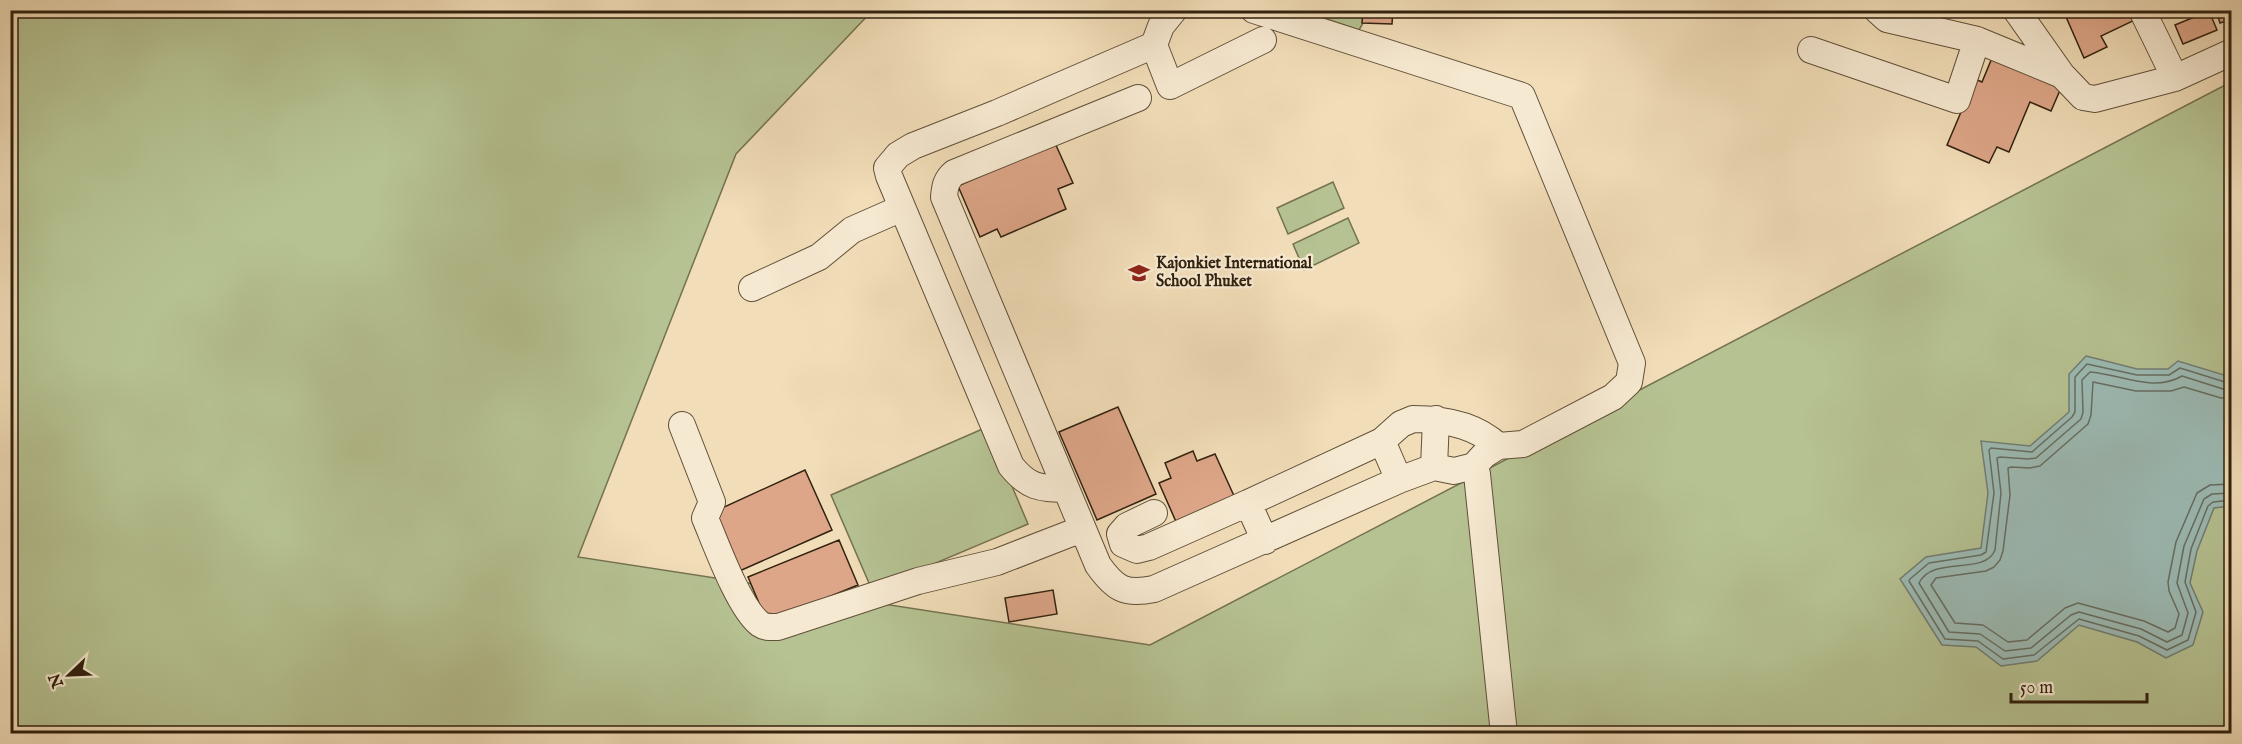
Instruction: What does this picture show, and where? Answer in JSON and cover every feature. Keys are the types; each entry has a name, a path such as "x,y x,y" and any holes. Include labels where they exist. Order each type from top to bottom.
{"street":[{"path":"1174,10 1161,26 1154,45 1170,86 1263,40"},
{"path":"1254,10 1522,96 1632,363 1629,382 1613,397 1523,444 1498,446 1484,455 1476,470 1504,734"},
{"path":"1877,10 1887,19 1977,40 2062,75"},
{"path":"2016,10 2062,75 2083,97 2095,99 2175,78 2232,52"},
{"path":"2142,10 2175,78"},
{"path":"1811,50 1957,100 1977,40"},
{"path":"1066,489 1038,488 1022,479 1011,466 887,168 898,155 913,146 997,113 1154,45"},
{"path":"1138,98 960,170 948,178 944,197 1082,529 1098,565 1108,580 1121,589 1137,593 1154,589 1434,467 1454,471 1476,470"},
{"path":"752,288 819,257 852,230 902,208"},
{"path":"1154,513 1127,526 1120,534 1123,544 1137,550 1149,547 1382,441 1401,424 1413,419 1436,419 1486,435 1498,446"},
{"path":"1434,467 1436,419"},
{"path":"682,425 712,502 705,518 745,607 760,624 769,628 918,581 997,562 1082,529"},
{"path":"1382,441 1400,480"},
{"path":"1248,503 1265,541"}],"green space":[{"path":"10,11 872,11 736,154 578,557 1150,645 2231,82 2231,733 11,733"},
{"path":"1303,11 1370,11 1359,30"},
{"path":"1333,182 1344,208 1288,234 1277,208"},
{"path":"1348,218 1359,243 1304,270 1293,244"},
{"path":"987,427 1028,524 872,590 831,495"}],"water":[{"path":"2086,356 2137,369 2168,369 2178,361 2227,376 2231,373 2231,506 2214,508 2197,551 2190,583 2203,612 2193,645 2166,658 2137,642 2079,625 2037,661 2001,666 1976,647 1942,645 1900,579 1926,557 1981,548 1988,493 1981,441 2030,446 2069,412 2069,374"}],"building":[{"path":"1363,10 1393,10 1392,24 1362,23"},
{"path":"2063,10 2133,10 2137,19 2101,36 2107,47 2084,58"},
{"path":"2216,10 2232,10 2232,19 2220,23"},
{"path":"2209,11 2217,30 2183,44 2175,25"},
{"path":"1992,58 2061,88 2051,111 2030,102 2009,152 1997,147 1989,163 1947,145 1975,79 1982,82"},
{"path":"1055,143 1073,183 1058,189 1066,209 1001,237 997,229 980,237 958,186"},
{"path":"1118,407 1156,494 1097,520 1059,432"},
{"path":"1193,451 1197,461 1215,454 1235,498 1177,524 1159,483 1171,478 1165,463"},
{"path":"805,470 832,530 735,573 709,514"},
{"path":"839,540 858,585 767,622 748,577"},
{"path":"1053,590 1057,614 1009,622 1005,598"}],"place":[{"name":"Kajonkiet International School Phuket","path":"1139,273"}]}
